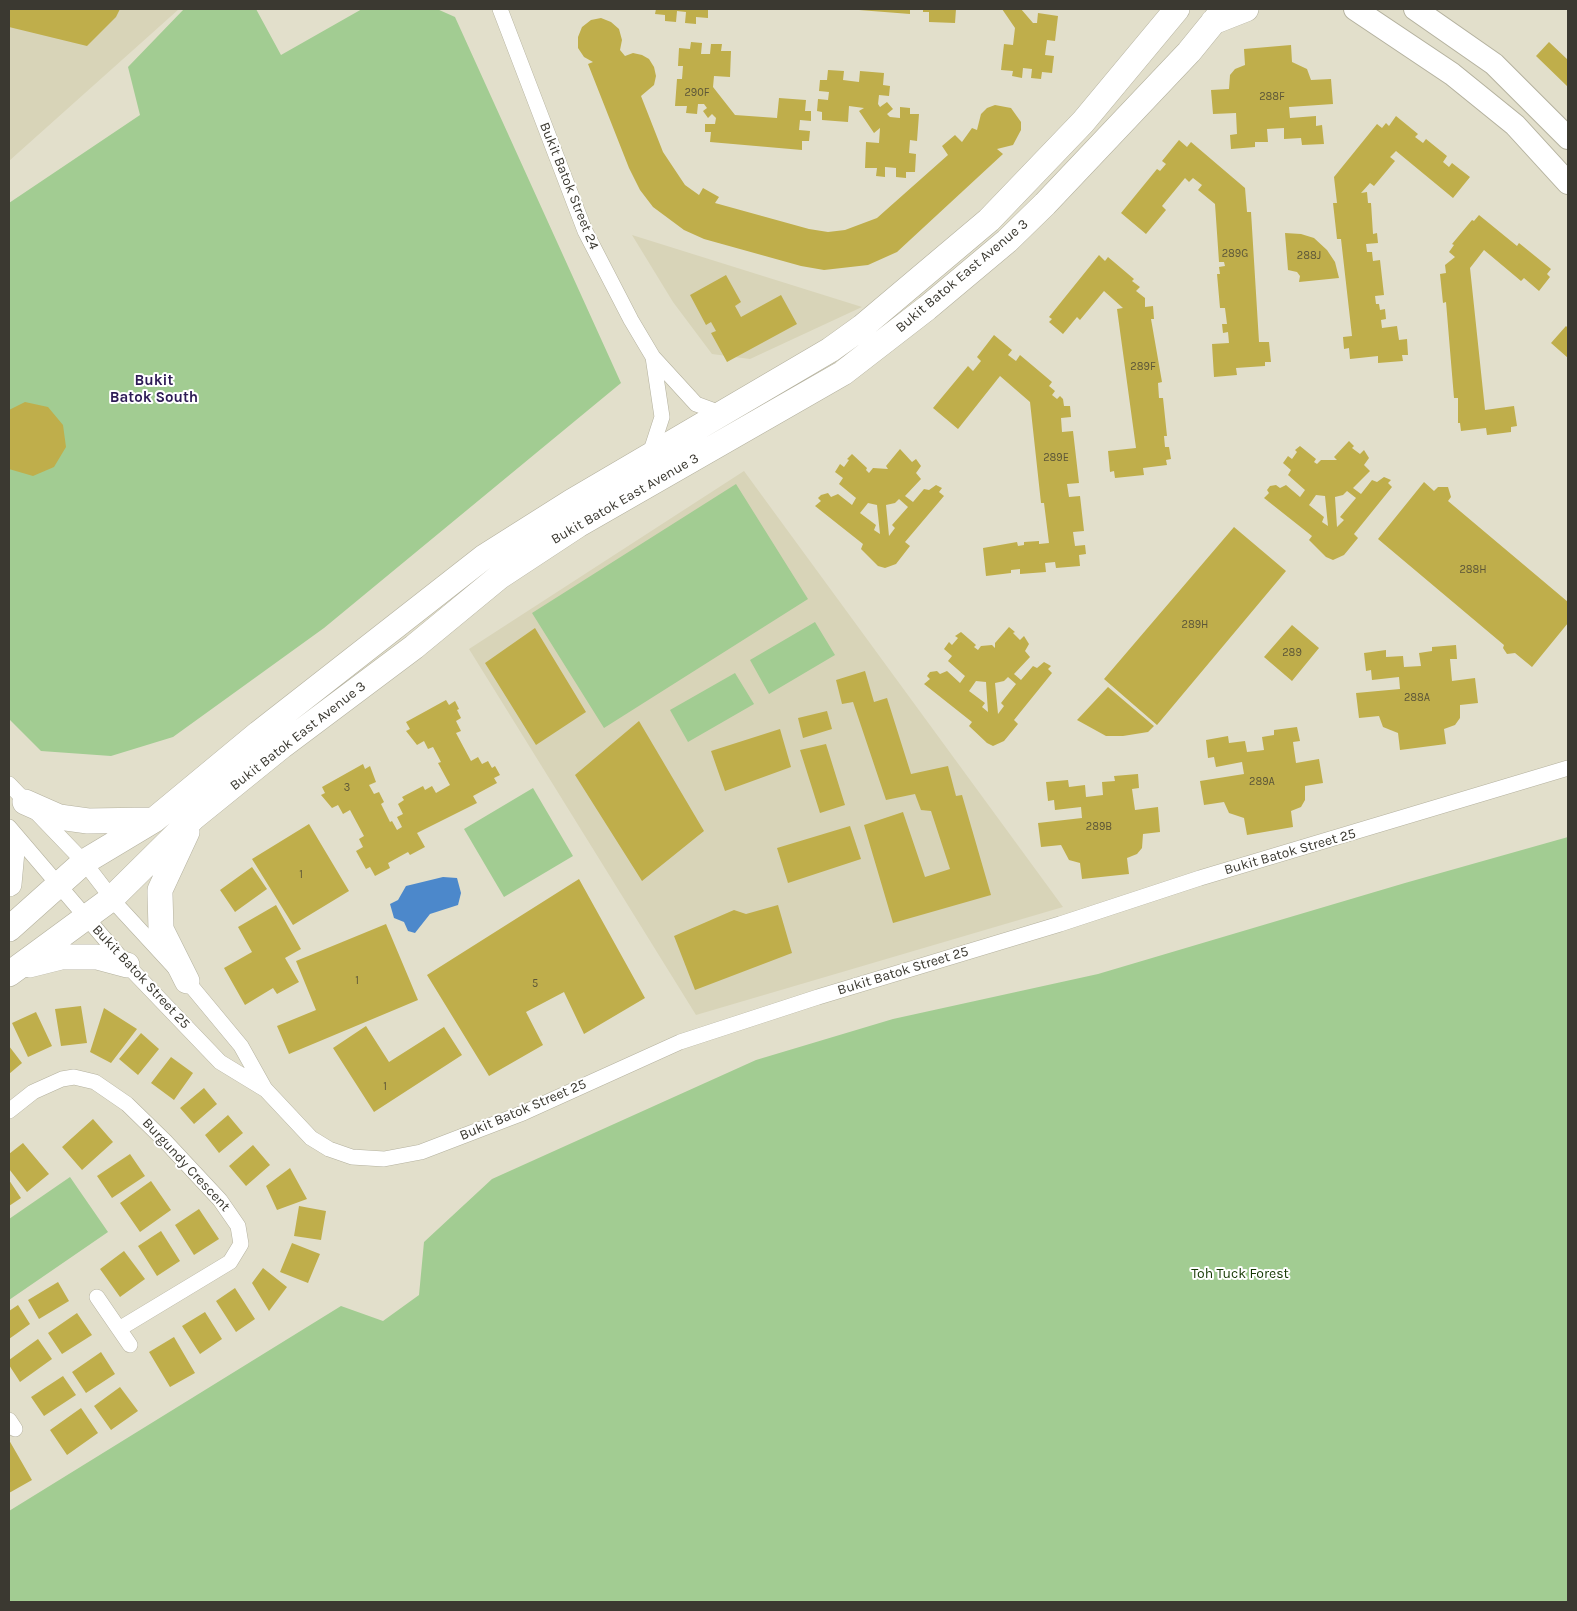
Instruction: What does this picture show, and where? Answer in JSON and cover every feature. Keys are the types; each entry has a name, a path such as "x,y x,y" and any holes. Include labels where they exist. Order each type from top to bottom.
{"main road":[{"path":"1218,16 1246,9"},
{"path":"1355,9 1452,74 1515,125 1568,183"},
{"path":"1415,9 1494,64 1568,138"},
{"name":"Bukit Batok East Avenue 3","path":"9,929 58,883 84,862 154,820 259,733 484,557 571,502 830,350 862,327 989,220 1082,122 1173,12"},
{"name":"Bukit Batok East Avenue 3","path":"12,971 111,899 193,818 282,746 414,647 499,577 594,516 843,373 875,349 1007,241 1045,204 1189,52 1218,16"},
{"path":"25,802 59,817 88,821 154,820"},
{"path":"186,981 161,929 160,890 193,818"},
{"path":"9,841 12,850 9,884"},
{"path":"12,971 61,957 97,957 127,966"}],"street":[{"name":"Bukit Batok Street 24","path":"500,9 585,231 653,357 700,407 715,410 731,408"},
{"name":"Bukit Batok Street 24","path":"649,457 662,417 653,357"},
{"name":"Bukit Batok Street 25","path":"9,784 84,862 111,899 186,981 241,1046 266,1090 310,1138 329,1149 352,1157 384,1159 421,1152 523,1113 680,1042 818,997 1060,924 1200,878 1568,768"},
{"name":"Bukit Batok Street 25","path":"9,827 127,966 220,1062 266,1090"},
{"name":"Burgundy Crescent","path":"9,1111 33,1092 62,1079 74,1077 95,1082 127,1104 165,1141 220,1200 238,1226 241,1244 239,1252 230,1262 119,1329"},
{"path":"97,1297 130,1345"}],"shaded area":[{"path":"9,9 179,9 9,161"},
{"path":"632,235 862,307 750,359 712,354 673,302"},
{"path":"744,471 1063,907 696,1015 469,649"}],"green space":[{"path":"184,9 256,9 281,55 362,9 437,9 455,17 621,383 324,628 173,737 111,756 41,751 9,719 9,203 140,115 128,67"},
{"path":"736,484 808,599 604,728 532,613"},
{"path":"815,622 835,655 769,694 750,660"},
{"path":"735,673 754,704 688,742 670,710"},
{"path":"533,788 573,856 504,897 464,829"},
{"name":"Toh Tuck Forest","path":"1568,837 1568,1602 9,1602 9,1511 341,1306 383,1321 419,1295 424,1242 492,1179 756,1060 893,1019 1098,974"},
{"path":"70,1177 108,1232 9,1300 9,1219"}],"water":[{"path":"443,877 457,878 461,893 458,905 430,914 415,933 408,931 404,922 394,918 390,904 398,900 406,886"}],"building":[{"path":"9,9 120,9 116,17 87,46 9,27"},
{"path":"656,9 708,9 708,18 696,17 696,24 685,23 686,12 677,11 676,22 665,21 665,15 655,14"},
{"path":"910,9 910,14 859,10"},
{"path":"923,9 956,9 955,23 929,22 929,12 923,12"},
{"path":"1002,9 1021,9 1033,23 1037,23 1038,13 1058,16 1055,41 1047,40 1045,55 1054,56 1052,73 1042,72 1041,79 1031,78 1032,69 1023,68 1022,78 1012,76 1013,71 1001,70 1004,44 1013,45 1015,28"},
{"path":"601,18 611,22 619,29 622,40 620,50 625,56 633,53 642,55 649,59 654,67 656,76 654,85 641,96 663,152 685,185 699,195 703,188 719,197 715,203 809,229 828,232 845,230 877,218 948,155 942,146 955,135 962,142 972,128 977,130 981,114 987,108 995,105 1011,108 1021,122 1021,130 1013,145 997,149 1003,154 897,252 868,265 824,270 801,266 704,239 684,230 653,207 640,190 629,168 588,64 593,62 584,57 578,48 578,37 582,27 591,20"},
{"path":"691,42 702,43 701,54 710,54 711,44 722,44 721,51 731,51 730,77 714,76 713,87 735,115 777,118 779,98 806,100 805,111 811,111 811,121 800,120 799,130 810,131 809,141 802,141 802,150 710,142 711,132 705,132 705,124 715,124 716,118 712,114 708,118 703,111 707,108 704,104 698,104 697,114 686,113 687,106 675,106 677,79 682,79 683,66 678,66 679,48 690,49"},
{"path":"1549,42 1568,60 1568,87 1536,56"},
{"path":"1291,45 1292,62 1307,69 1311,80 1331,79 1333,104 1289,107 1290,118 1316,116 1316,126 1322,125 1324,144 1302,145 1301,138 1284,139 1284,128 1267,129 1268,142 1255,142 1255,147 1231,149 1230,135 1237,134 1236,113 1213,114 1211,90 1229,89 1230,75 1235,69 1245,65 1244,49"},
{"path":"828,70 844,71 843,80 859,82 860,71 884,73 883,85 890,86 889,96 879,95 878,104 880,107 887,102 893,109 887,114 890,117 900,118 900,107 910,108 910,114 919,114 917,141 910,140 909,153 916,154 915,172 906,172 906,178 896,177 896,168 885,167 885,177 876,176 877,168 865,168 866,142 879,143 880,128 874,133 859,111 864,108 849,106 848,122 822,120 822,112 817,111 818,99 828,100 829,92 819,91 820,80 827,80"},
{"path":"1396,116 1418,134 1415,137 1423,143 1426,139 1447,156 1443,162 1449,167 1452,163 1470,177 1453,198 1396,151 1390,157 1395,161 1374,186 1370,183 1361,193 1367,192 1368,203 1371,203 1373,234 1377,233 1378,243 1366,244 1367,252 1372,252 1373,261 1380,260 1384,295 1375,296 1376,304 1379,304 1380,310 1385,309 1386,319 1381,320 1382,328 1397,326 1399,340 1407,339 1408,355 1402,355 1403,361 1378,363 1378,356 1350,359 1349,348 1344,349 1343,337 1352,336 1341,239 1337,239 1333,203 1337,203 1334,177 1377,124 1382,128 1386,123 1389,126"},
{"path":"1179,140 1187,147 1191,142 1245,188 1247,212 1251,212 1259,342 1269,342 1271,362 1265,362 1265,366 1236,368 1237,375 1214,377 1212,344 1229,343 1228,332 1223,333 1222,324 1227,324 1225,308 1220,308 1217,274 1220,274 1219,267 1225,266 1224,262 1219,262 1215,204 1198,190 1202,185 1193,178 1189,182 1185,178 1162,206 1166,210 1146,234 1121,213 1157,169 1160,171 1166,164 1162,161"},
{"path":"1479,215 1517,246 1519,243 1551,269 1547,274 1550,277 1539,291 1524,278 1521,281 1484,250 1470,268 1485,410 1514,406 1517,426 1511,427 1511,432 1487,435 1486,428 1461,431 1460,423 1458,423 1458,398 1454,398 1446,302 1443,303 1440,274 1446,273 1445,265 1455,257 1449,252 1454,245 1452,244 1472,220 1474,221"},
{"path":"1285,233 1301,234 1314,238 1327,250 1335,262 1339,278 1299,282 1300,276 1297,272 1288,270"},
{"path":"1099,255 1105,261 1108,257 1134,279 1132,281 1140,287 1136,291 1145,298 1145,307 1153,306 1154,319 1151,319 1162,382 1158,383 1159,398 1163,398 1167,436 1164,436 1165,447 1169,447 1171,459 1166,460 1167,465 1143,468 1144,475 1115,478 1114,471 1110,472 1108,451 1136,448 1117,309 1123,308 1104,291 1080,320 1077,317 1063,334 1049,322 1052,319 1049,317"},
{"path":"726,275 741,302 735,306 741,317 781,295 797,324 727,362 711,333 716,331 711,322 706,325 690,295"},
{"path":"1566,326 1568,328 1568,358 1551,343"},
{"path":"994,335 1012,350 1008,355 1016,361 1020,355 1052,382 1049,386 1055,391 1052,395 1057,399 1060,396 1063,399 1064,406 1070,406 1071,417 1061,418 1062,432 1073,431 1079,483 1067,484 1069,497 1080,496 1084,531 1073,532 1075,546 1085,545 1086,554 1079,555 1080,566 1056,568 1055,562 1045,563 1046,572 1020,574 1020,569 1011,570 1011,573 986,576 983,548 1017,542 1018,546 1024,545 1024,542 1039,541 1039,544 1049,543 1044,503 1041,503 1030,402 1000,376 958,429 933,408 968,366 973,371 981,361 977,357"},
{"path":"25,402 48,407 63,425 66,447 54,467 33,476 9,469 9,410"},
{"path":"1349,441 1354,446 1352,448 1360,454 1364,450 1369,458 1364,465 1370,471 1353,488 1361,494 1372,480 1377,482 1384,477 1391,480 1388,483 1392,487 1354,534 1358,538 1344,555 1333,560 1326,557 1309,540 1312,536 1264,498 1269,493 1267,490 1270,486 1276,485 1280,488 1286,485 1300,497 1305,490 1288,475 1291,470 1283,463 1288,456 1292,459 1297,452 1295,450 1300,446 1316,459 1314,462 1317,464 1321,460 1337,460 1334,457","holes":["1347,491 1356,498 1340,517 1344,520 1337,527 1335,497 1343,495","1316,495 1325,496 1328,526 1322,522 1324,517 1309,505"]},
{"path":"900,449 912,462 916,459 921,466 916,473 921,479 905,496 913,502 924,489 929,490 936,485 942,488 939,492 944,496 905,542 910,546 896,564 885,568 878,566 861,549 863,544 815,506 821,501 818,498 821,495 828,493 831,497 838,494 852,505 856,498 839,484 843,478 835,472 840,464 844,467 849,460 847,459 852,454 867,468 866,470 869,473 873,468 888,469 886,466","holes":["899,499 908,507 892,525 895,528 889,536 886,505 895,503","868,503 877,505 880,534 874,530 876,525 860,513"]},
{"path":"1424,482 1434,491 1438,487 1448,487 1451,497 1448,501 1568,602 1568,623 1532,667 1515,653 1507,654 1503,648 1504,645 1378,539"},
{"path":"1234,527 1286,571 1157,725 1104,679"},
{"path":"1292,625 1319,648 1292,681 1264,657"},
{"path":"1009,627 1020,640 1024,636 1029,644 1025,651 1030,657 1014,674 1021,680 1033,666 1037,668 1044,662 1051,666 1048,669 1052,673 1014,720 1018,724 1004,741 993,746 987,743 969,726 972,722 924,684 930,679 927,676 930,672 937,671 940,674 947,671 960,683 965,676 948,661 952,656 944,649 949,642 952,645 958,638 955,636 961,632 976,645 974,647 978,650 981,646 992,645 995,648 995,643","holes":["1008,677 1016,684 1001,703 1004,706 998,714 995,683 1004,681","976,681 986,682 988,712 982,707 985,703 969,691"]},
{"path":"535,628 586,712 536,745 485,663"},
{"path":"1456,645 1457,659 1450,659 1452,681 1475,678 1478,703 1460,705 1460,718 1455,725 1444,729 1446,744 1400,750 1398,733 1383,727 1379,716 1359,718 1356,693 1400,689 1399,677 1372,680 1371,670 1366,671 1364,653 1386,650 1386,657 1403,656 1404,667 1421,666 1419,653 1432,651 1432,647"},
{"path":"865,671 874,702 887,698 911,774 948,766 956,796 962,795 991,895 893,923 864,825 903,812 925,877 950,869 931,811 921,810 915,794 886,800 853,702 842,704 836,680"},
{"path":"1108,687 1154,726 1148,732 1123,736 1106,736 1077,720"},
{"path":"446,700 449,705 455,701 459,709 457,710 461,718 456,721 461,731 456,733 471,761 478,757 482,764 488,761 492,768 495,766 500,775 494,778 497,783 473,796 477,803 417,833 425,847 410,855 408,852 388,863 390,868 375,876 370,867 366,869 356,851 363,847 359,839 364,836 350,810 343,814 338,805 332,808 321,795 325,793 322,787 363,764 365,769 370,766 376,782 369,785 374,794 379,792 384,802 381,804 390,822 392,821 397,830 402,827 397,817 403,814 398,804 404,800 402,797 423,786 425,790 432,786 436,793 450,785 438,763 441,762 433,747 428,749 424,741 417,745 406,731 410,729 406,722"},
{"path":"827,711 832,729 803,738 798,718"},
{"path":"639,721 704,831 642,881 575,775"},
{"path":"1297,727 1300,741 1293,742 1296,763 1319,759 1323,783 1305,786 1305,800 1301,807 1291,811 1293,827 1247,835 1244,818 1229,813 1224,802 1204,805 1200,781 1244,774 1242,762 1216,767 1214,757 1208,758 1206,740 1228,736 1229,743 1245,741 1247,752 1264,750 1262,737 1274,735 1274,730"},
{"path":"780,729 791,767 725,791 711,751"},
{"path":"826,744 845,805 820,813 800,750"},
{"path":"1138,774 1139,788 1132,789 1135,810 1158,807 1160,832 1143,834 1142,848 1137,854 1127,858 1129,874 1082,879 1080,863 1069,860 1061,845 1041,847 1038,823 1082,818 1081,807 1055,810 1054,800 1048,801 1046,782 1068,780 1069,787 1085,785 1086,797 1103,795 1102,782 1115,781 1114,776"},
{"path":"309,824 349,891 293,925 252,859"},
{"path":"850,826 861,859 788,883 777,848"},
{"path":"252,867 267,889 235,912 220,890"},
{"path":"579,879 645,998 584,1034 564,992 526,1012 543,1045 489,1076 427,975"},
{"path":"276,905 301,949 285,958 299,982 277,994 273,988 245,1005 224,968 252,952 238,927"},
{"path":"778,905 792,953 695,990 674,936 734,910 746,914"},
{"path":"386,924 418,1000 289,1054 277,1026 316,1010 296,961"},
{"path":"81,1006 87,1043 61,1046 55,1009"},
{"path":"104,1008 137,1029 111,1063 90,1052"},
{"path":"36,1012 52,1046 28,1057 12,1023"},
{"path":"366,1026 389,1062 444,1027 462,1055 374,1112 333,1048"},
{"path":"141,1033 159,1049 138,1075 119,1059"},
{"path":"9,1046 22,1063 9,1074"},
{"path":"171,1057 193,1073 174,1100 151,1083"},
{"path":"204,1088 217,1104 194,1124 180,1108"},
{"path":"228,1115 243,1133 219,1153 205,1135"},
{"path":"93,1119 113,1142 82,1170 62,1147"},
{"path":"23,1143 49,1174 27,1192 9,1169 9,1154"},
{"path":"253,1145 270,1165 246,1186 229,1166"},
{"path":"130,1154 145,1176 112,1198 97,1176"},
{"path":"290,1168 307,1199 277,1210 266,1186"},
{"path":"9,1180 21,1198 9,1206"},
{"path":"151,1181 171,1210 140,1232 120,1203"},
{"path":"299,1206 326,1211 321,1240 294,1236"},
{"path":"199,1209 219,1239 194,1255 175,1225"},
{"path":"161,1231 180,1261 157,1276 138,1246"},
{"path":"292,1243 320,1254 308,1283 280,1272"},
{"path":"124,1251 145,1279 120,1297 100,1269"},
{"path":"263,1268 287,1287 269,1311 252,1283"},
{"path":"58,1282 69,1301 39,1319 28,1300"},
{"path":"235,1288 255,1319 236,1332 216,1301"},
{"path":"18,1305 30,1324 9,1339 9,1311"},
{"path":"205,1312 222,1339 200,1354 182,1326"},
{"path":"77,1313 92,1335 62,1354 48,1333"},
{"path":"174,1337 195,1373 170,1387 149,1352"},
{"path":"38,1339 52,1359 20,1382 9,1365 9,1360"},
{"path":"101,1352 115,1374 86,1393 72,1372"},
{"path":"63,1376 76,1395 44,1416 31,1397"},
{"path":"120,1387 138,1411 111,1430 94,1406"},
{"path":"81,1408 98,1433 67,1455 50,1430"},
{"path":"9,1440 32,1480 9,1493"}],"district":[{"name":"Bukit Batok South","path":"154,390"}]}
